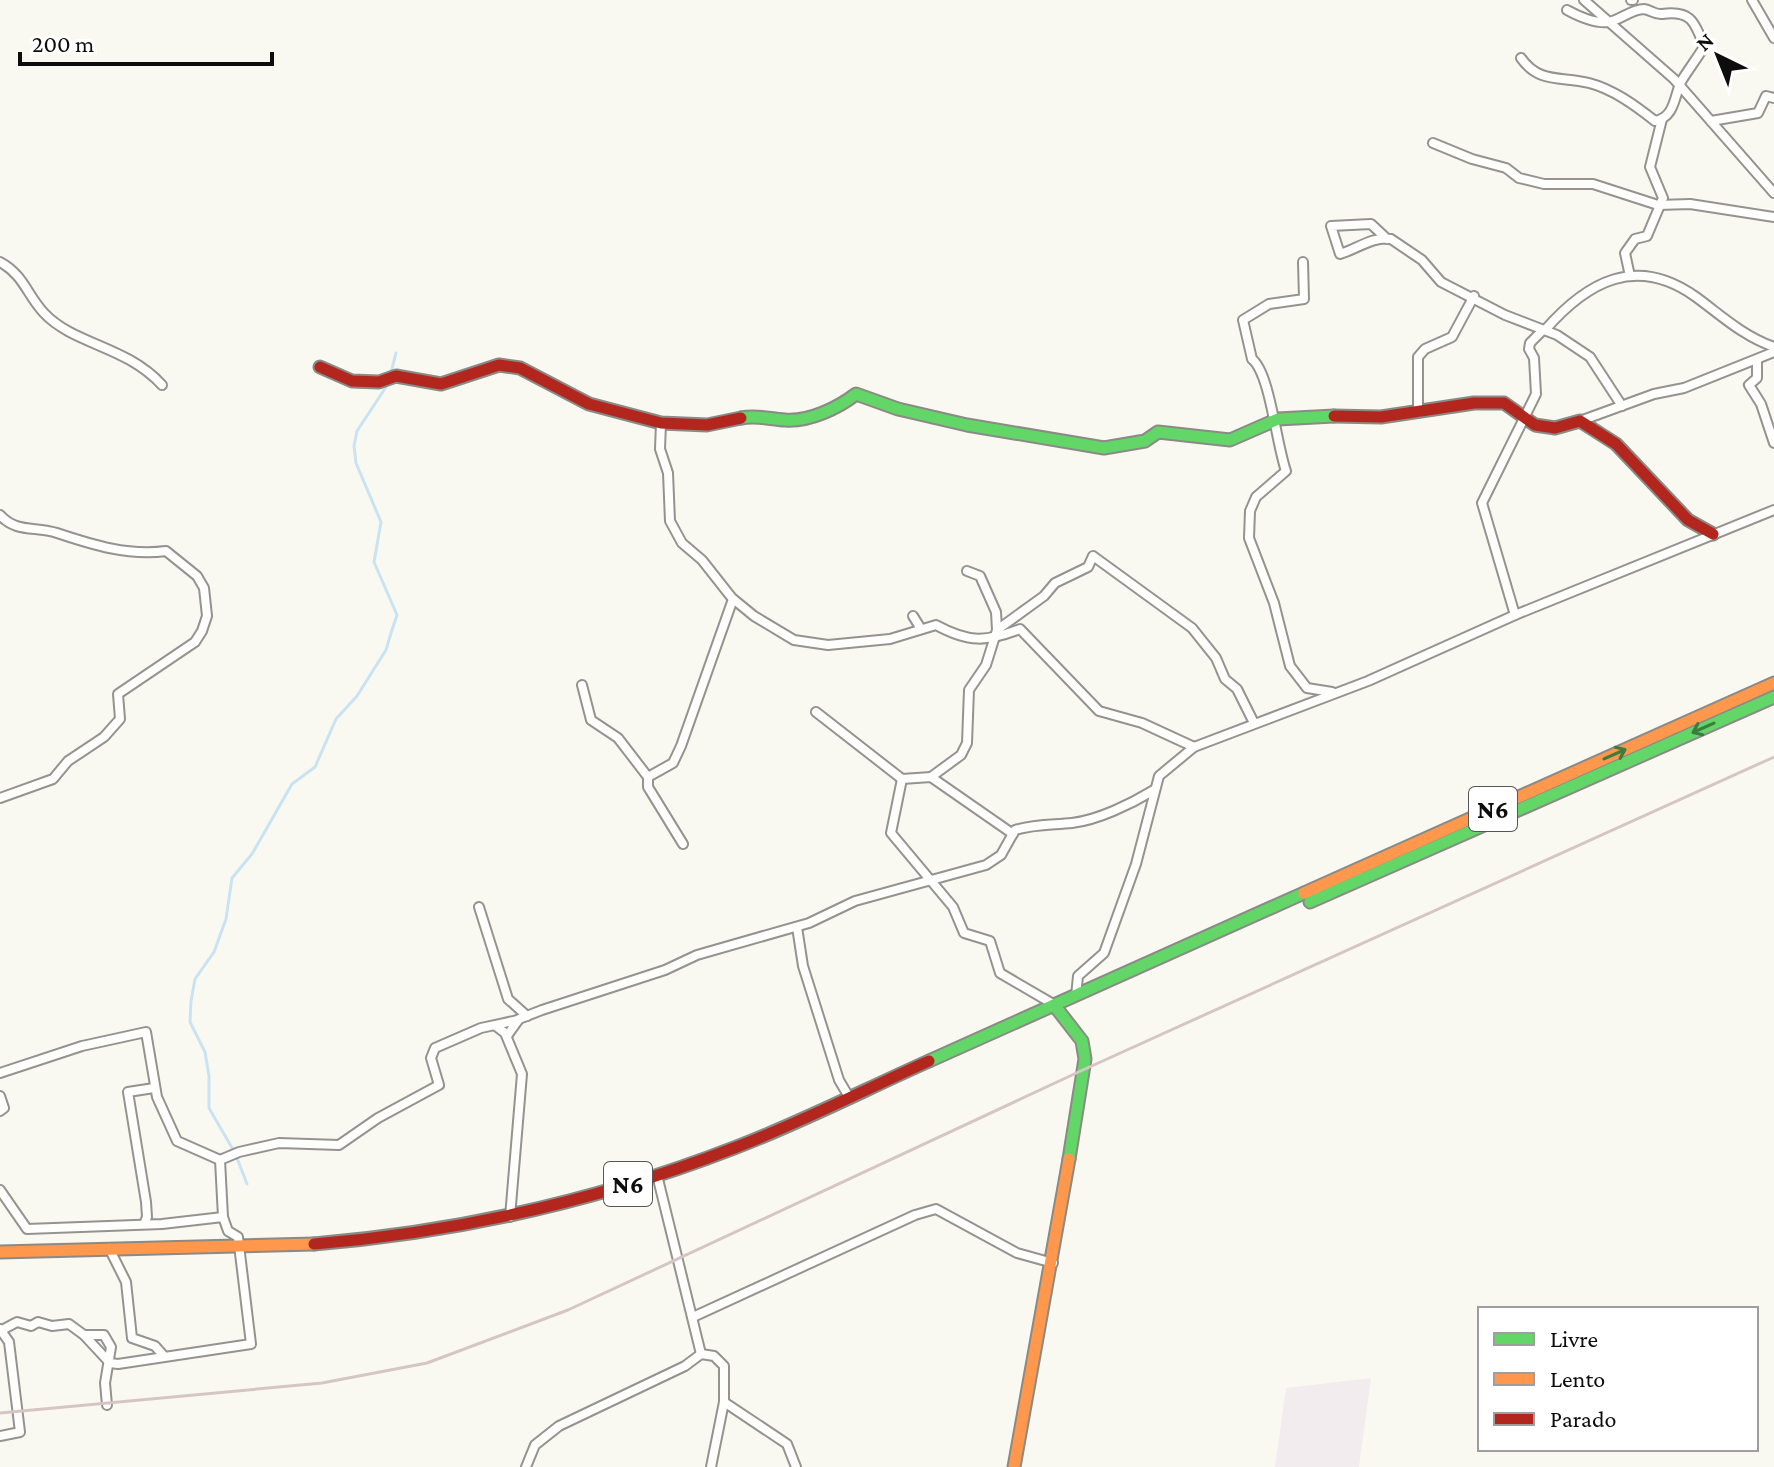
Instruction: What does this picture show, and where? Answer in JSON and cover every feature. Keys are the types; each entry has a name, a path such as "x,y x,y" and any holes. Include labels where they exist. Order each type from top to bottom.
{"main road":[{"path":"320,367 352,381 379,382 396,376 441,384 499,365 520,368 589,404 661,423 707,425 756,415 789,421 838,408 856,394 898,409 967,425 1104,448 1145,441 1158,432 1230,440 1273,421 1314,415 1381,417 1474,403 1504,403 1535,425 1555,428 1580,421 1616,444 1635,468 1661,489 1688,520 1713,534"},
{"name":"N6","path":"0,1252 239,1246 416,1234 510,1218 657,1175 735,1148 1774,683"},
{"name":"N6","path":"1213,936 1329,895 1774,697"},
{"path":"1014,1467 1053,1263 1085,1069 1083,1042 1074,1030 1059,1019 1054,1005"}],"street":[{"path":"1584,0 1679,85 1774,193"},
{"path":"1646,0 1653,13"},
{"path":"1752,0 1774,38"},
{"path":"1567,10 1580,17 1608,22 1644,9 1653,13 1665,14 1670,10 1685,14 1699,31 1704,47 1679,85 1675,103 1662,119 1650,167 1662,191 1647,236 1635,239 1625,253 1630,276"},
{"path":"1521,58 1538,75 1588,82 1610,91 1655,121 1662,119"},
{"path":"1711,121 1758,113 1766,96 1774,98"},
{"path":"1433,143 1506,168 1519,178 1544,184 1593,184 1658,205 1690,204 1774,217"},
{"path":"1387,239 1379,237 1340,254 1331,226 1371,224 1387,239 1422,260 1441,282 1544,330 1590,357 1622,406"},
{"path":"0,262 27,284 46,315 141,364 162,385"},
{"path":"1303,262 1304,299 1269,304 1243,320 1252,359 1261,366 1265,378 1286,471 1256,497 1250,511 1249,538 1274,603 1290,666 1307,688 1337,692"},
{"path":"1515,615 1482,503 1536,394 1530,343 1580,295 1598,284 1630,276 1667,281 1695,296 1755,341 1774,350"},
{"path":"1418,413 1418,357 1425,349 1452,337 1474,296"},
{"path":"1580,421 1684,388 1728,368 1757,360 1774,350"},
{"path":"1757,360 1757,378 1749,385 1750,391 1761,404 1774,440"},
{"path":"661,423 660,449 668,473 670,521 682,543 702,560 733,599 794,640 817,644 859,644 936,625 954,635 992,640 1020,629 1099,711 1142,723 1194,747"},
{"path":"1076,997 1078,976 1104,953 1124,905 1159,776 1194,747 1337,692 1515,615 1774,510"},
{"path":"0,515 10,527 55,532 117,550 137,553 166,551 197,576 207,597 207,616 195,642 118,694 120,719 113,729 68,761 53,779 0,798"},
{"path":"816,712 902,779 931,777 961,755 967,743 969,690 986,665 997,630 1044,596 1055,583 1088,567 1093,556 1192,628 1216,658 1225,679 1237,689 1254,723"},
{"path":"967,571 980,576 996,612 997,630"},
{"path":"648,777 673,763 733,599"},
{"path":"913,616 921,629"},
{"path":"582,685 591,720 618,738 648,777 648,787 683,844"},
{"path":"931,777 1013,834"},
{"path":"902,779 891,833 928,881 953,907 964,933 990,941 1000,973 1054,1005"},
{"path":"0,1073 82,1046 146,1032 154,1088 177,1141 220,1160 239,1152 279,1143 339,1145 386,1113 439,1085 431,1058 435,1048 481,1028 523,1018 665,970 697,955 797,927 855,901 986,865 1001,855 1013,834 1038,823 1074,823 1134,802 1154,790"},
{"path":"479,907 508,999 523,1018"},
{"path":"797,927 803,966 839,1080 849,1097"},
{"path":"507,1036 523,1018"},
{"path":"496,1026 507,1036 522,1074 510,1218"},
{"path":"144,1224 146,1202 128,1092 154,1088"},
{"path":"0,1096 4,1108 0,1111"},
{"path":"110,1363 251,1344 242,1291 244,1270 238,1237 228,1231 223,1217 220,1160"},
{"path":"657,1175 701,1354"},
{"path":"0,1190 27,1229 223,1217"},
{"path":"693,1317 915,1215 936,1209 1017,1253 1053,1263"},
{"path":"108,1247 126,1282 132,1338 155,1346 163,1355"},
{"path":"0,1436 20,1432 9,1342 1,1330 17,1322 31,1326 38,1322 52,1326 69,1324 84,1335 104,1335 111,1347 105,1383 107,1405"},
{"path":"526,1467 535,1445 559,1426 685,1366 701,1354 714,1356 724,1366 724,1402 711,1467"},
{"path":"724,1402 787,1444 796,1467"}],"shaded area":[{"path":"1371,1378 1359,1467 1275,1467 1286,1388"}],"waterway":[{"path":"390,376 396,353"},
{"path":"247,1184 235,1153 209,1108 205,1052 190,1022 191,1001 195,979 214,952 226,919 232,878 252,854 292,784 315,767 336,719 357,696 386,650 397,615 374,562 381,522 356,463 354,446 357,431 388,384"}],"railway":[{"path":"0,1413 322,1383 427,1363 568,1310 1085,1069 1774,757"}],"traffic: fast":[{"path":"741,418 804,419 832,409 856,394 898,409 967,425 1104,448 1145,441 1158,432 1230,440 1278,419 1334,416"},
{"path":"1310,902 1774,697"},
{"path":"929,1061 1304,893"},
{"path":"1054,1005 1082,1041 1085,1059 1069,1159"}],"traffic: slow":[{"path":"1304,893 1774,683"},
{"path":"1014,1467 1069,1159"},
{"path":"0,1252 314,1244"}],"traffic: jam":[{"path":"320,367 352,381 379,382 396,376 441,384 499,365 520,368 589,404 661,423 707,425 741,418"},
{"path":"1334,416 1381,417 1474,403 1504,403 1535,425 1555,428 1580,421 1616,444 1688,520 1713,534"},
{"path":"314,1244 475,1222 632,1183 759,1138 929,1061"}]}
